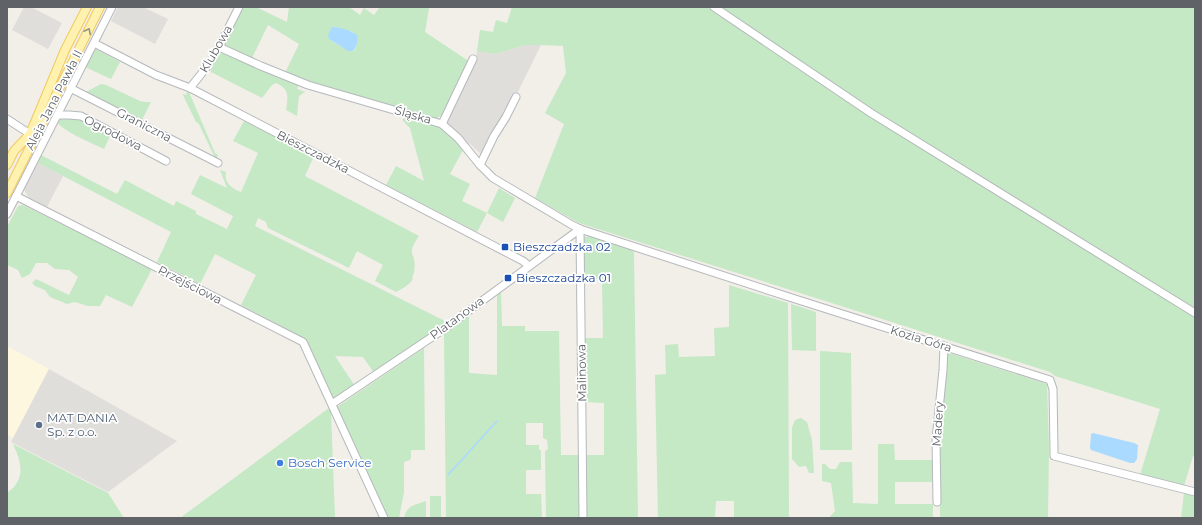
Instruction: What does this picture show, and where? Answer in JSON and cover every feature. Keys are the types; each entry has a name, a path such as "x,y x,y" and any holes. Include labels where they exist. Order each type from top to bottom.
{"main road":[{"name":"Aleja Jana Pawła II","path":"7,165 14,151 30,134 65,50 87,7"},
{"name":"Aleja Jana Pawła II","path":"7,192 100,7"}],"street":[{"path":"7,214 112,7"},
{"name":"Klubowa","path":"190,88 220,47 239,7"},
{"path":"714,7 871,113 1195,313"},
{"name":"Bieszczadzka","path":"94,43 156,75 190,88 517,258 529,266"},
{"name":"Śląska","path":"220,47 308,85 442,124 458,138 480,165 497,180 580,229"},
{"path":"442,124 473,59"},
{"name":"Graniczna","path":"70,88 218,163"},
{"path":"480,165 516,97"},
{"name":"Ogrodowa","path":"58,115 80,116 166,161"},
{"path":"7,119 30,134"},
{"name":"Przejściowa","path":"16,196 303,342 384,518"},
{"name":"Platanowa","path":"332,404 441,331 580,229"},
{"name":"Kozia Góra","path":"580,229 1050,380 1053,388 1054,456 1195,492"},
{"name":"Malinowa","path":"580,229 583,518"},
{"name":"Madery","path":"937,502 936,439 944,346"}],"shaded area":[{"path":"24,7 31,7 62,23 48,49 12,30"},
{"path":"118,7 143,7 168,19 155,44 111,21"},
{"path":"526,45 541,45 511,106 482,155 469,143 467,146 448,126 448,119 475,64 477,51 495,54"},
{"path":"38,163 63,176 47,207 28,197 24,189"},
{"path":"7,346 49,369 13,438 7,435"},
{"name":"MAT DANIA Sp. z o.o.","path":"49,369 177,441 108,492 11,442"}],"green space":[{"path":"243,7 256,7 287,22 289,7 349,7 360,15 364,8 374,15 380,7 428,7 425,32 470,62 442,115 434,120 362,99 285,73 299,44 268,25 252,58 224,46","holes":["336,27 353,32 357,42 355,50 353,51 329,39"]},
{"path":"512,7 1195,7 1195,456 1193,456 1184,486 1140,475 1160,409 1055,376 1050,372 579,223 535,198 564,124 545,113 566,73 563,46 526,45 495,54 477,51 480,30 493,32 496,20 507,23"},
{"path":"96,49 120,62 111,79 85,67"},
{"path":"222,52 299,84 297,89 305,92 299,96 297,116 286,110 287,94 281,85 276,83 272,85 262,98 211,72 211,67"},
{"path":"101,84 140,101 151,102 141,122 84,93"},
{"path":"187,92 189,92 215,153 218,155 216,160 183,95 186,95"},
{"path":"403,115 443,127 463,150 450,174 470,184 462,201 487,213 477,232 386,185 396,166 424,181 410,128 403,121"},
{"path":"58,118 80,118 111,134 104,149 66,130 57,122"},
{"path":"244,121 314,156 305,176 419,236 412,249 415,264 413,279 396,292 375,281 383,265 357,251 349,268 268,228 266,222 258,218 255,226 447,322 374,373 363,357 335,356 355,386 333,401 304,338 241,305 256,275 215,254 200,284 157,262 171,232 38,163 41,155 117,194 125,180 174,206 176,201 196,211 196,214 227,229 233,216 191,194 200,175 227,188 220,170 226,172 226,179 229,185 241,192 258,153 233,141"},
{"path":"499,188 515,198 503,222 487,213"},
{"path":"23,205 152,269 132,307 106,295 100,306 88,306 75,302 67,304 50,297 45,290 35,286 32,283 36,279 69,295 78,277 69,270 55,269 47,263 36,263 30,274 22,278 18,270 7,265 7,227 18,206"},
{"path":"589,236 632,249 634,253 638,518 587,518 587,455 604,455 604,403 586,402 585,338 603,338 602,279 584,278 584,237"},
{"path":"729,285 788,303 789,518 734,518 734,501 716,501 715,518 658,518 655,375 666,374 665,345 678,344 679,357 715,356 714,328 729,327"},
{"path":"501,292 502,326 525,326 525,331 559,331 561,455 579,455 580,518 546,518 545,451 548,449 547,440 543,438 543,423 526,423 526,445 539,445 539,449 541,451 541,470 526,470 526,494 541,494 542,518 446,518 444,334 469,315 469,373 497,375 497,295"},
{"path":"791,304 816,312 816,351 792,350"},
{"path":"424,348 425,450 411,450 410,460 404,462 404,492 399,518 387,518 337,407"},
{"path":"820,351 851,353 852,450 820,450"},
{"path":"949,353 1047,384 1049,448 1048,518 940,518 939,437 946,379 946,355"},
{"path":"329,408 331,412 335,518 180,518"},
{"path":"801,418 807,422 812,440 814,473 809,473 806,466 799,467 792,459 792,427 795,420"},
{"path":"13,444 108,493 124,518 7,518 7,493 13,488 20,477 19,458"},
{"path":"878,444 894,444 895,460 932,460 932,482 895,482 895,504 933,504 933,518 829,518 835,511 831,483 822,481 822,464 825,464 830,469 836,469 840,462 852,462 853,503 878,504"},
{"path":"1184,493 1195,496 1195,518 1181,518"},
{"path":"430,496 441,496 441,518 430,518"},
{"path":"426,501 426,518 404,518 409,508"}],"water":[{"path":"332,27 345,29 357,35 357,43 353,51 348,51 329,39 328,35"},
{"path":"1093,433 1138,445 1137,459 1134,463 1130,463 1091,450 1091,434"}],"waterway":[{"path":"448,475 497,421"}],"place":[{"name":"Bieszczadzka 02","path":"505,247"},
{"name":"Bieszczadzka 01","path":"508,278"},
{"name":"MAT DANIA Sp. z o.o.","path":"39,425"},
{"name":"Bosch Service","path":"280,463"}]}
